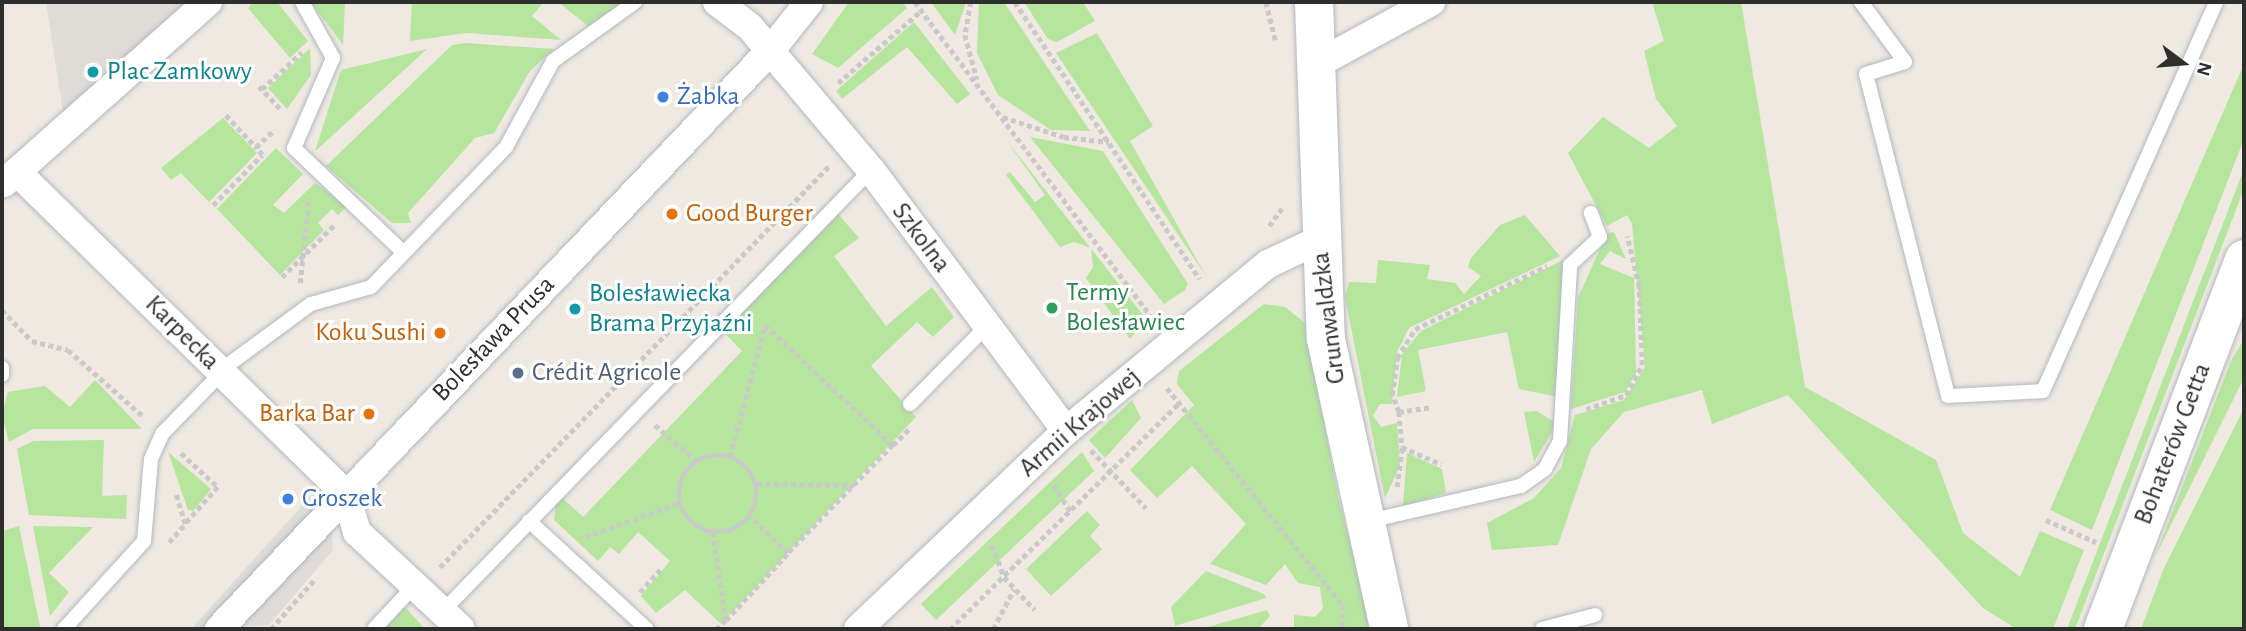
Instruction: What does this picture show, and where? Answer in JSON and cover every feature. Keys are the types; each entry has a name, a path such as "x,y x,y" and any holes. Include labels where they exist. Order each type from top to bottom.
{"street":[{"path":"9,178 208,2"},
{"name":"Szkolna","path":"717,2 771,50 864,176 1077,439"},
{"name":"Bolesława Prusa","path":"219,629 771,50 809,2"},
{"name":"Grunwaldzka","path":"1314,2 1320,240 1326,339 1382,518 1389,629"},
{"path":"1317,64 1431,2"},
{"name":"Karpecka","path":"9,178 221,372 346,494"},
{"name":"Armii Krajowej","path":"858,629 1077,439 1268,264 1320,240"},
{"name":"Bohaterów Getta","path":"2103,629 2244,260"},
{"path":"346,494 357,532 421,579 452,621"}],"lane":[{"path":"302,2 333,58 294,148 404,253"},
{"path":"64,629 144,541 153,450 221,372 311,304 371,287 506,147 553,61 635,2"},
{"path":"1861,2 1905,62 1866,74 1948,396 2043,391 2216,2"},
{"path":"452,621 529,521 864,176"},
{"path":"1382,518 1521,486 1545,469 1560,441 1570,265 1600,237 1591,213"},
{"path":"910,404 987,326"},
{"path":"2,368 2,376"},
{"path":"529,521 647,629"},
{"path":"374,629 421,579"},
{"path":"1542,629 1595,615"}],"path":[{"path":"915,2 1156,323"},
{"path":"971,2 965,34 979,85"},
{"path":"1015,2 1204,285 1214,276"},
{"path":"1266,2 1278,51"},
{"path":"828,93 922,10"},
{"path":"288,118 261,87 313,42"},
{"path":"213,205 262,155 226,115"},
{"path":"1002,117 1064,137 1109,142"},
{"path":"256,148 280,125"},
{"path":"421,579 838,152 864,176"},
{"path":"300,283 306,253 312,164"},
{"path":"1263,233 1286,200"},
{"path":"282,277 354,205"},
{"path":"1562,416 1626,395 1642,365 1639,287 1626,231 1620,226 1600,237"},
{"path":"1382,518 1403,472 1399,412 1392,395 1397,358 1415,329 1564,258 1570,265"},
{"path":"2,310 32,341 68,350 149,426"},
{"path":"716,629 893,445 765,325 730,457"},
{"path":"1161,380 1343,605 1342,629"},
{"path":"953,628 1180,403"},
{"path":"1399,412 1429,408"},
{"path":"637,409 697,461"},
{"path":"1077,439 1146,508"},
{"path":"1402,447 1441,464"},
{"path":"177,450 218,487 185,524"},
{"path":"730,457 697,461 680,482 679,503 695,526 713,532 732,530 750,517 757,484"},
{"path":"730,457 757,484 854,485"},
{"path":"1052,481 1070,511"},
{"path":"558,547 679,503"},
{"path":"750,517 788,553"},
{"path":"2046,520 2096,542"},
{"path":"713,532 726,620"},
{"path":"990,539 1004,577 1035,610"},
{"path":"271,629 325,567"},
{"path":"993,629 1014,589"}],"green space":[{"path":"253,2 277,2 308,41 290,58 248,8"},
{"path":"311,2 345,2 343,45"},
{"path":"412,2 544,2 532,16 561,40 466,33 410,41"},
{"path":"558,2 625,2 588,26"},
{"path":"849,2 902,2 907,8 838,68 812,54"},
{"path":"931,2 966,2 955,35"},
{"path":"979,2 1004,2 1090,131 1051,130 998,95 977,53"},
{"path":"1024,2 1083,2 1095,21 1057,42 1048,39"},
{"path":"1652,2 1741,2 1805,387 1936,460 1963,533 2020,577 2040,531 2084,550 2053,629 2017,629 1983,608 1788,395 1712,424 1702,390 1624,412 1591,449 1558,545 1492,550 1487,523 1534,498 1561,468 1575,415 1624,400 1645,367 1632,224 1627,215 1607,226 1568,153 1603,117 1649,148 1677,126 1656,99 1644,51 1664,41"},
{"path":"914,22 970,94 957,104 907,47 842,99 836,91"},
{"path":"1097,33 1153,126 1130,141 1206,276 1056,53"},
{"path":"465,43 554,49 530,71 494,133 475,138 408,213 411,223 392,223 326,166 452,45"},
{"path":"310,48 311,75 287,109 268,88"},
{"path":"427,49 321,146 315,151 341,70"},
{"path":"2244,64 2244,139 2092,530 2050,510"},
{"path":"223,118 257,153 209,202 181,173 171,180 161,168"},
{"path":"1030,137 1103,151 1188,284 1185,290 1164,304"},
{"path":"1007,141 1090,248 1074,242 1060,247 1006,175 1010,172 1035,202 1045,195"},
{"path":"276,148 303,174 273,205 284,213 315,183 347,206 338,215 332,209 318,223 324,230 280,275 217,209"},
{"path":"2244,169 2244,189 2075,629 2067,629"},
{"path":"831,206 859,238 834,256 886,326 932,287 954,317 933,337 917,322 871,366 916,417 721,624 685,590 656,613 641,596 670,561 638,532 619,554 610,547 598,561 554,520 557,493 583,517 742,351 717,325"},
{"path":"1525,215 1560,256 1409,328 1397,352 1392,404 1380,404 1373,416 1381,427 1397,423 1400,466 1385,498 1345,297 1349,282 1376,283 1378,260 1430,265 1427,279 1455,283 1464,294 1481,276 1468,267 1471,258 1500,225"},
{"path":"1614,232 1626,259 1610,251 1600,264 1634,278 1636,373 1625,392 1571,409 1578,298 1607,233"},
{"path":"1091,249 1146,319 1130,339 1086,278 1093,267"},
{"path":"1563,260 1558,397 1519,389 1507,332 1418,350 1426,391 1397,397 1402,354 1421,331"},
{"path":"1264,304 1285,307 1305,323 1338,496 1372,629 1294,629 1294,615 1315,617 1323,608 1320,587 1298,583 1285,564 1266,585 1210,564 1246,524 1192,466 1157,498 1130,470 1194,405 1177,384 1179,371"},
{"path":"2244,339 2244,378 2155,557 2231,361"},
{"path":"95,380 142,429 33,429 9,442 2,415 8,392 45,386 70,407"},
{"path":"1132,400 1141,418 1105,458 1089,440"},
{"path":"2244,408 2244,629 2141,629 2164,568"},
{"path":"1537,411 1557,424 1534,462 1524,412"},
{"path":"104,440 102,496 127,495 126,519 29,515 17,449 33,441"},
{"path":"168,452 211,489 193,511 188,510"},
{"path":"1082,452 1094,471 936,620 921,604"},
{"path":"1407,453 1442,469 1446,493 1403,506"},
{"path":"1087,511 1100,525 1090,536 1102,549 1051,596 1026,569"},
{"path":"19,526 40,627 38,629 2,629 2,531"},
{"path":"33,526 93,527 49,573 69,592 50,616"},
{"path":"1206,571 1264,594 1266,598 1175,626 1171,607"},
{"path":"403,605 425,629 383,627"},
{"path":"1267,610 1270,616 1258,629 1201,629"}],"shaded area":[{"name":"Plac Zamkowy","path":"46,2 208,2 65,126"},
{"path":"316,490 331,510 333,550 269,625 191,629"}],"place":[{"name":"Plac Zamkowy","path":"93,72"},
{"name":"Żabka","path":"663,97"},
{"name":"Good Burger","path":"672,214"},
{"name":"Termy Bolesławiec","path":"1052,308"},
{"name":"Bolesławiecka Brama Przyjaźni","path":"575,309"},
{"name":"Koku Sushi","path":"440,333"},
{"name":"Crédit Agricole","path":"518,373"},
{"name":"Barka Bar","path":"369,414"},
{"name":"Groszek","path":"288,499"}]}
